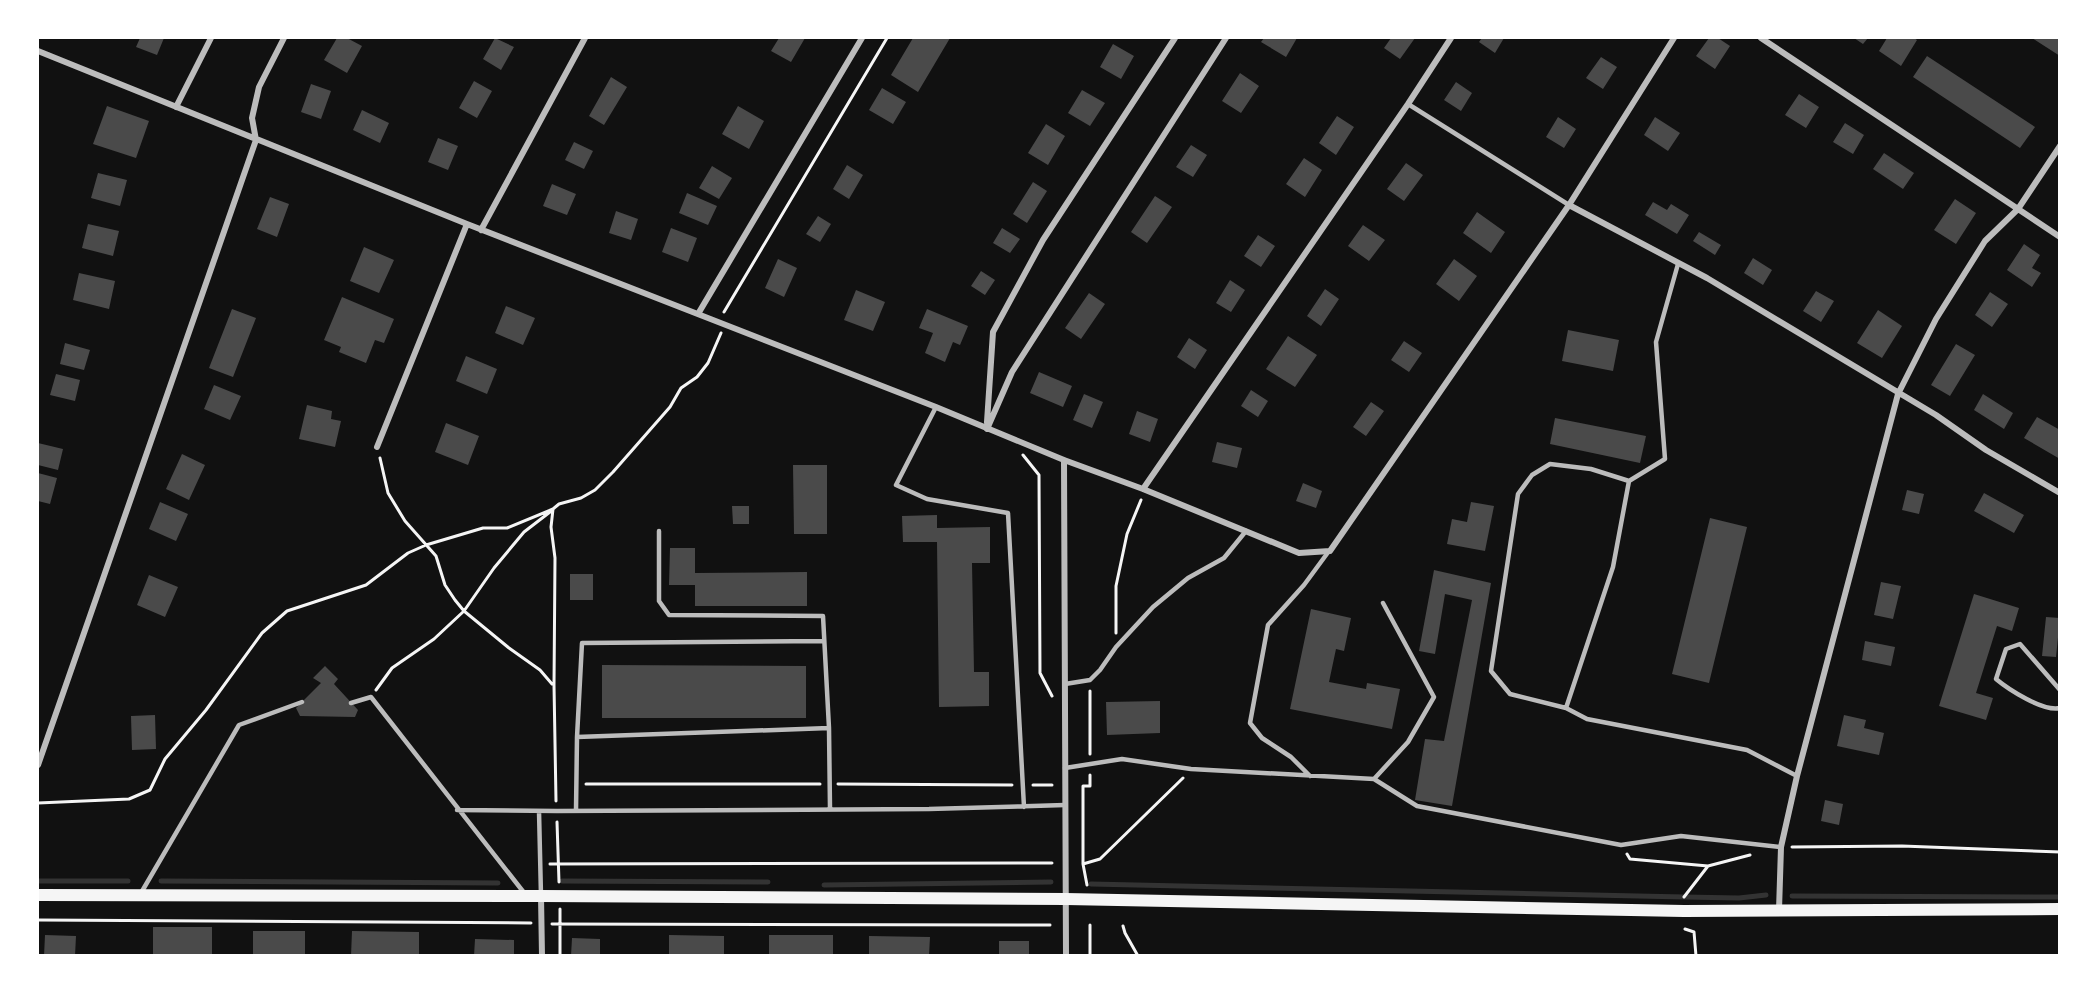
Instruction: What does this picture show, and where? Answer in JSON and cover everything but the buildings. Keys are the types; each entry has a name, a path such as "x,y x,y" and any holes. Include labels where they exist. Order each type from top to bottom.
{"main road":[{"path":"38,895 1066,899 1672,911 2060,909"}],"street":[{"path":"176,107 212,38"},
{"path":"38,765 256,140 252,118 259,87 284,38"},
{"path":"481,230 585,38"},
{"path":"698,314 862,38"},
{"path":"987,429 993,332 1044,240 1175,38"},
{"path":"987,429 1018,363 1226,38"},
{"path":"1143,489 1451,38"},
{"path":"38,51 481,230 936,407 1299,553 1330,551 1569,205 1674,38"},
{"path":"1761,38 2060,237"},
{"path":"1779,910 1781,848 1797,776 1898,394 1936,319 1985,242 2018,209 2060,146"},
{"path":"1569,205 1707,278 1838,355 1898,394 1936,415 1986,450 2060,494"},
{"path":"377,447 467,224"},
{"path":"1064,460 1066,956"},
{"path":"541,896 542,956"}],"lane":[{"path":"1408,104 1569,205"},
{"path":"1566,708 1613,567 1629,481 1665,459 1656,342 1678,264"},
{"path":"936,407 896,484 927,499 1008,513 1023,807"},
{"path":"1629,481 1591,469 1550,464 1532,475 1518,494 1491,671 1510,694 1566,708 1587,719 1748,750 1797,776"},
{"path":"659,531 659,602 669,615 823,616 829,728 830,809"},
{"path":"1065,684 1090,680 1152,607 1188,579 1224,558 1246,531"},
{"path":"1310,776 1290,757 1262,738 1250,723 1268,625 1305,585 1330,551"},
{"path":"1374,779 1408,742 1434,697 1383,603"},
{"path":"576,811 582,643 824,641"},
{"path":"2060,690 2020,644 2006,650 1996,679 2005,687 2030,700 2053,710 2060,708"},
{"path":"351,703 371,697 526,896"},
{"path":"140,894 239,725 302,702"},
{"path":"577,737 829,728"},
{"path":"1065,768 1122,759 1191,769 1374,779 1417,806 1620,845 1681,836 1781,848"},
{"path":"457,810 830,809 1065,805"},
{"path":"539,811 541,896"}],"path":[{"path":"371,697 392,668 434,639 464,611 494,568 524,532 559,504 581,498 594,490 613,472 670,407 681,388 703,370 718,341 725,311 887,38"},
{"path":"1007,437 1039,475 1040,673 1052,696"},
{"path":"377,447 388,493 405,521 436,556 445,585 464,611 540,670 554,685"},
{"path":"1116,647 1116,586 1127,534 1140,504 1143,489"},
{"path":"38,803 129,799 150,790 165,759 206,710 262,633 287,611 366,585 408,553 426,545 483,528 507,528 553,509"},
{"path":"553,509 551,527 555,558 554,685 558,864"},
{"path":"1088,885 1083,864 1083,786 1090,786 1090,680"},
{"path":"1083,864 1100,859 1191,769"},
{"path":"576,784 1052,785"},
{"path":"1620,845 1630,860 1708,866 1781,848 1902,846 2060,852"},
{"path":"540,864 1052,863"},
{"path":"1684,897 1708,866"},
{"path":"560,924 560,956"},
{"path":"1090,926 1090,956"},
{"path":"1123,926 1138,956"},
{"path":"1684,928 1694,932 1696,956"}],"waterway":[{"path":"38,881 128,881"},
{"path":"161,881 498,883"},
{"path":"562,881 768,882"},
{"path":"824,885 1051,882"},
{"path":"1091,884 1739,898 1766,895"},
{"path":"1792,896 2060,897"}]}
